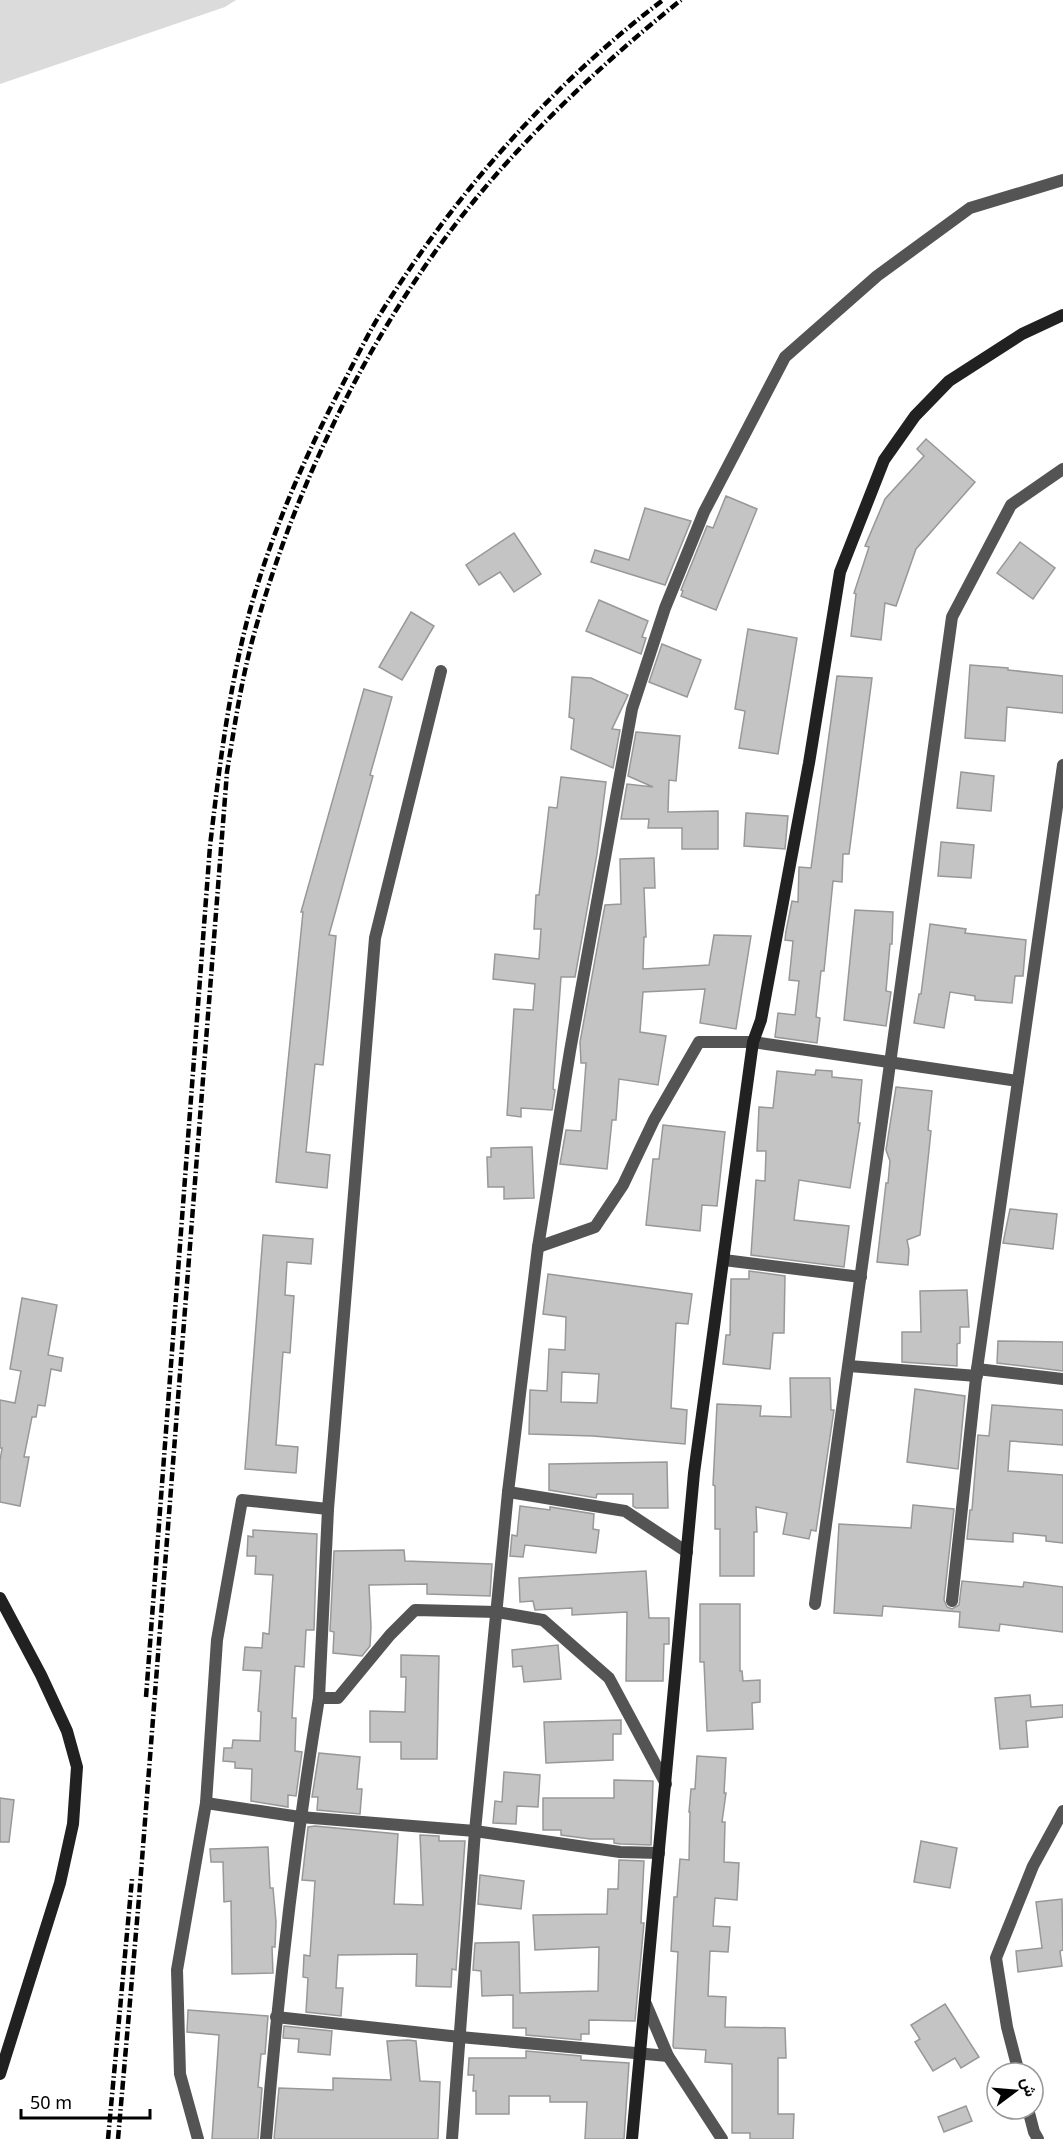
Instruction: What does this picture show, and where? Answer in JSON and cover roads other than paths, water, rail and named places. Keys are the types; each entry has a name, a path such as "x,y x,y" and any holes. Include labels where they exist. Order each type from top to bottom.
{"street":[{"path":"452,2139 475,1831 508,1492 538,1246 570,1051 632,709 665,608 704,512 785,357 877,276 970,207 1063,180"},
{"path":"632,2139 694,1473 753,1042 760,1020 805,786 840,572 884,460 915,416 948,381 1022,334 1063,315"},
{"path":"814,1604 952,617 1011,505 1063,469"},
{"path":"266,2139 276,2017 300,1817 319,1698 328,1509 375,938 441,671"},
{"path":"952,1601 977,1372 1062,786 1063,765"},
{"path":"538,1246 595,1227 623,1185 654,1120 699,1042 753,1042 1018,1081"},
{"path":"724,1260 861,1277"},
{"path":"849,1366 1063,1379"},
{"path":"508,1492 625,1511 687,1552"},
{"path":"198,2139 180,2074 177,1970 206,1803 217,1640 242,1500 328,1509"},
{"path":"0,1598 41,1675 67,1731 77,1767 73,1824 60,1883 5,2043 0,2074"},
{"path":"319,1698 338,1698 390,1635 415,1610 497,1612 543,1620 609,1678 666,1784"},
{"path":"206,1803 300,1817 475,1831 620,1852 659,1853"},
{"path":"1016,2061 1007,2027 996,1958 1033,1866 1063,1811"},
{"path":"645,2004 669,2056 722,2139"},
{"path":"276,2017 669,2056"},
{"path":"1032,2121 1038,2139"}],"railway":[{"path":"146,1697 210,846 229,705 240,649 255,592 286,505 310,450 368,335 408,271 472,186 543,106 621,33 663,0"},
{"path":"118,2139 227,772 251,645 276,564 300,500 357,377 391,318 469,207 512,157 594,75 681,0"},
{"path":"108,2139 132,1879"}]}
